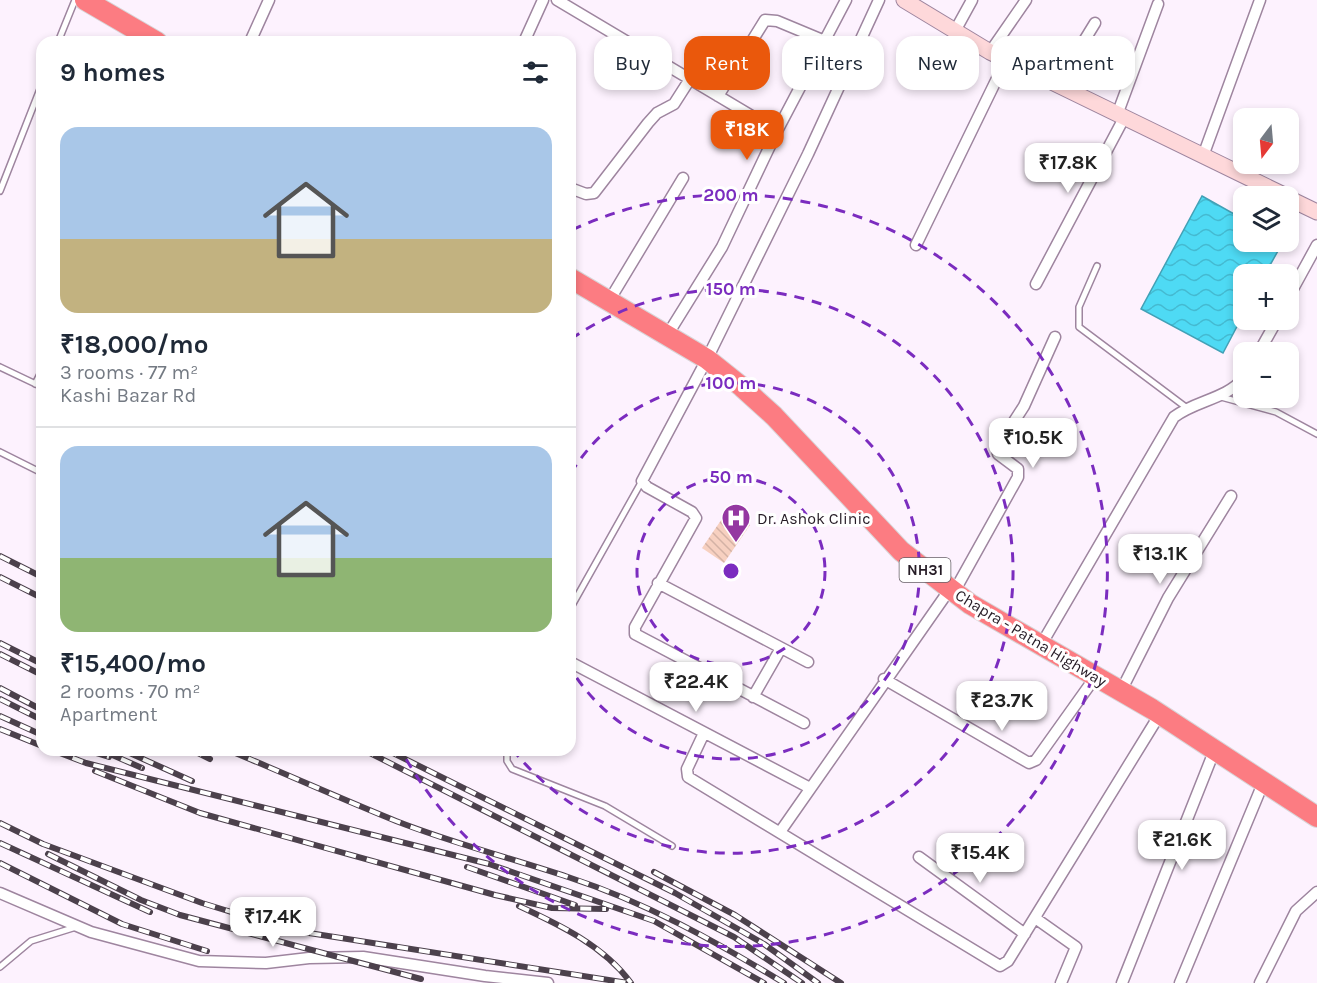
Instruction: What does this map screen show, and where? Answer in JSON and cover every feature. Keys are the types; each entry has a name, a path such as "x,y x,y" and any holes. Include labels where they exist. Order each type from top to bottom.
{"highway":[{"path":"86,0 147,36"},
{"name":"Chapra - Patna Highway","path":"576,282 707,359 774,416 901,551 952,591 1161,714 1317,817"}],"street":[{"path":"253,36 269,0"},
{"path":"527,36 543,0"},
{"path":"557,0 684,75"},
{"path":"828,36 846,0"},
{"path":"804,723 635,634 634,627 693,527 696,518 692,512 646,488 642,481 707,359 879,0"},
{"path":"904,0 990,52 1026,0"},
{"path":"955,31 972,0"},
{"path":"1203,156 1260,0"},
{"path":"1036,284 1121,116 1158,4"},
{"path":"718,96 765,20 777,21 813,36"},
{"path":"1087,36 1095,23"},
{"path":"576,190 586,194 594,193 648,123 674,104 684,88"},
{"path":"708,90 777,131"},
{"path":"668,334 723,247 777,131 799,90"},
{"path":"916,244 991,90"},
{"path":"1067,90 1264,186"},
{"path":"609,301 682,178"},
{"path":"1299,203 1317,212"},
{"path":"1299,278 1317,245"},
{"path":"780,832 884,679 952,591 1018,477 1018,469 998,454 997,448 1024,406 1055,337"},
{"path":"1041,645 1168,425 1174,417 1187,408 1233,389"},
{"path":"1121,691 1168,598 1231,496"},
{"path":"658,583 808,662"},
{"path":"753,697 782,648"},
{"path":"576,665 810,788"},
{"path":"884,679 1029,763 1036,760 1096,676"},
{"path":"704,733 687,769 688,777 997,965 1006,964 1161,714"},
{"path":"1122,983 1215,748"},
{"path":"1180,983 1264,781"},
{"path":"919,857 1025,934"},
{"path":"1260,983 1296,911 1317,892"},
{"path":"0,893 78,926 199,961 266,963 309,958 363,957 485,976 548,983"},
{"path":"1035,918 1076,947 1061,983"}],"lane":[{"path":"60,36 75,0"},
{"path":"0,191 36,99"},
{"path":"1097,266 1079,307 1079,327 1187,408"},
{"path":"0,367 34,384 36,380"},
{"path":"1219,396 1276,412 1317,434"},
{"path":"0,452 36,470"},
{"path":"576,595 642,481"},
{"path":"507,756 512,769 605,806 672,846"},
{"path":"0,967 31,941 78,926"}],"water":[{"path":"1202,196 1233,213 1233,252 1277,252 1271,264 1233,264 1233,330 1235,330 1223,353 1141,309"}],"building":[{"path":"728,510 750,525 724,563 702,548"}],"railway":[{"path":"0,556 36,574"},
{"path":"0,577 36,595"},
{"path":"0,643 36,661"},
{"path":"0,654 36,672"},
{"path":"0,688 36,707"},
{"path":"0,699 36,717"},
{"path":"0,716 36,732"},
{"path":"0,729 36,744"},
{"path":"68,756 86,763 489,864 654,921 764,983"},
{"path":"115,756 142,768"},
{"path":"136,756 192,781"},
{"path":"204,756 210,759"},
{"path":"242,756 417,829 568,877 625,898 706,938 784,983"},
{"path":"376,756 734,937 802,983"},
{"path":"399,756 675,893 764,944 818,983"},
{"path":"95,771 200,813 495,895 552,908 606,909"},
{"path":"0,823 43,844 202,903 290,930 628,983"},
{"path":"0,843 150,912"},
{"path":"48,854 141,900 180,915 421,979"},
{"path":"0,863 122,924 207,951"},
{"path":"467,867 575,905"},
{"path":"654,872 735,915 841,983"},
{"path":"519,906 595,947 631,983"}],"place":[{"name":"Dr. Ashok Clinic","path":"736,544"}]}
